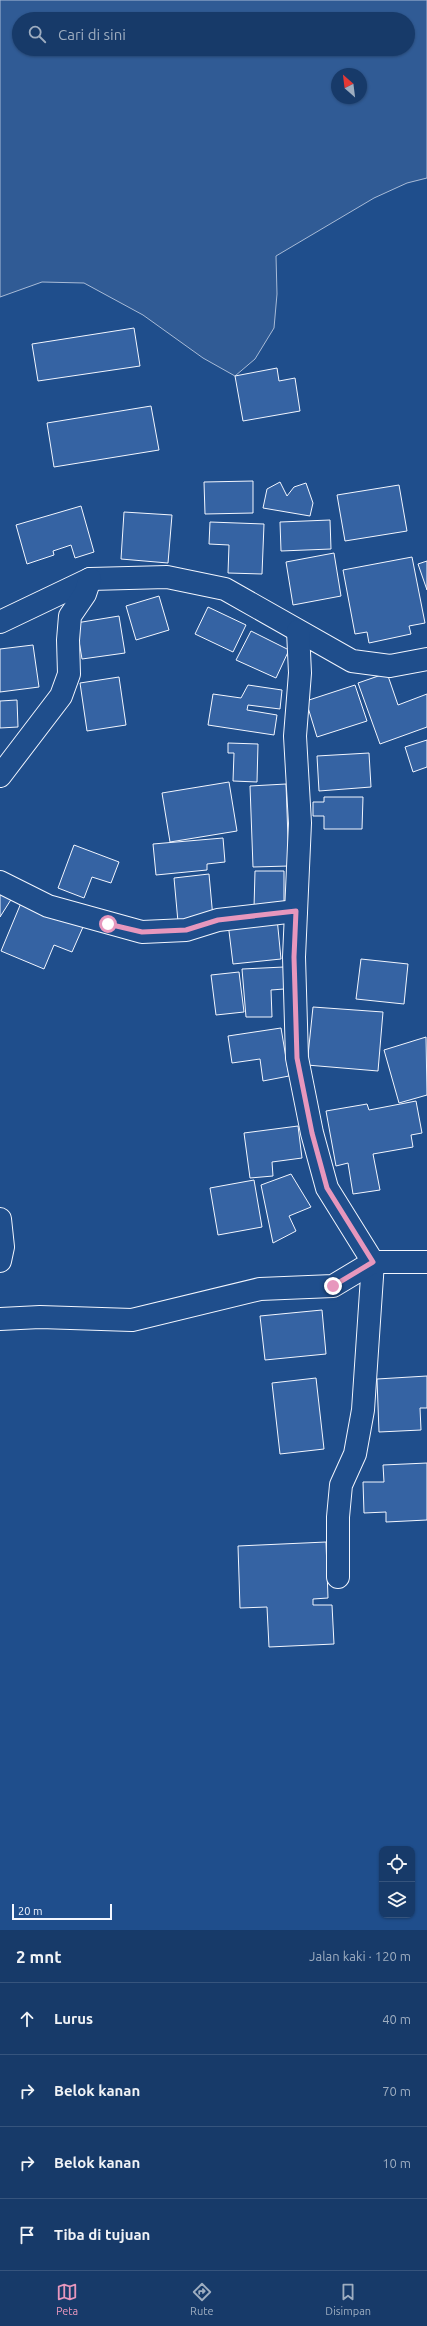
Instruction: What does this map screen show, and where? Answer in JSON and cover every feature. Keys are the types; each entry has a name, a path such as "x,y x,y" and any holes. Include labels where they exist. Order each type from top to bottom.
{"street":[{"path":"0,622 90,579 167,577 225,588 352,661 390,666 427,659"},
{"path":"0,776 61,696 69,674 68,640 70,616 85,594 90,579"},
{"path":"298,631 300,673 294,736 300,823 294,957 297,1058 312,1133 327,1188 373,1262 364,1410 355,1454 341,1485 338,1517 338,1577"},
{"path":"0,882 48,906 142,932 186,930 218,920 296,911"},
{"path":"0,1219 3,1247 0,1261"},
{"path":"0,1319 40,1317 132,1320 260,1289 333,1286 373,1262 427,1262"}],"shaded area":[{"path":"0,0 427,0 427,178 407,183 374,198 276,256 277,294 274,328 255,359 235,376 203,358 143,315 84,283 42,282 0,297"}],"building":[{"path":"134,328 140,366 38,381 32,344"},
{"path":"277,368 279,381 295,378 300,411 243,421 235,376"},
{"path":"151,406 159,450 54,467 47,423"},
{"path":"253,481 253,513 205,514 204,482"},
{"path":"280,482 287,496 294,487 306,483 313,503 310,516 263,508 267,489"},
{"path":"399,485 407,531 345,541 337,495"},
{"path":"81,506 94,552 75,558 71,545 53,551 54,555 27,564 16,525"},
{"path":"124,512 172,515 168,563 121,559"},
{"path":"330,520 331,549 281,551 280,522"},
{"path":"210,522 264,524 262,574 228,573 229,545 209,544"},
{"path":"334,553 341,596 293,605 286,562"},
{"path":"412,557 425,623 409,626 411,634 369,643 367,632 355,634 343,570"},
{"path":"427,561 427,590 418,564"},
{"path":"159,596 169,630 136,640 126,606"},
{"path":"208,607 246,625 233,652 195,634"},
{"path":"119,616 125,653 82,659 76,623"},
{"path":"251,631 289,650 276,678 236,660"},
{"path":"33,645 39,687 0,692 0,649"},
{"path":"387,673 398,705 427,694 427,727 380,744 358,683"},
{"path":"119,677 126,725 87,731 80,683"},
{"path":"248,685 282,690 280,709 248,705 247,710 277,715 274,735 208,725 213,694 241,698"},
{"path":"355,685 367,721 317,737 306,701"},
{"path":"17,700 18,727 0,728 0,701"},
{"path":"427,740 427,767 413,772 405,747"},
{"path":"228,743 258,744 257,782 233,781 234,753 228,753"},
{"path":"369,753 371,787 319,791 317,756"},
{"path":"229,782 237,831 170,842 162,793"},
{"path":"286,784 289,866 253,867 250,786"},
{"path":"324,797 363,797 362,829 324,829 324,816 313,816 313,802 324,802"},
{"path":"223,838 225,862 207,864 207,870 156,875 153,844"},
{"path":"74,845 119,862 111,883 92,877 84,898 58,888"},
{"path":"255,871 284,871 284,908 254,908"},
{"path":"209,874 213,918 178,922 174,878"},
{"path":"0,891 12,898 0,917"},
{"path":"21,903 83,927 72,952 54,945 44,969 1,951"},
{"path":"277,918 281,959 233,964 228,923"},
{"path":"361,959 408,964 404,1004 356,999"},
{"path":"284,967 284,989 271,990 272,1017 246,1017 242,969"},
{"path":"239,972 244,1012 216,1015 211,975"},
{"path":"313,1007 383,1012 378,1071 307,1065"},
{"path":"281,1028 289,1076 263,1081 260,1059 232,1063 228,1036"},
{"path":"426,1037 427,1095 399,1103 384,1050"},
{"path":"416,1101 422,1133 411,1135 413,1147 373,1154 380,1190 353,1194 348,1163 336,1166 326,1111 367,1104 369,1110"},
{"path":"298,1126 302,1158 272,1162 273,1176 250,1178 244,1133"},
{"path":"291,1174 311,1207 289,1216 296,1231 273,1243 261,1185"},
{"path":"254,1180 262,1227 218,1235 210,1188"},
{"path":"322,1310 326,1354 265,1360 260,1316"},
{"path":"427,1376 427,1408 420,1408 421,1430 379,1432 377,1379"},
{"path":"316,1378 324,1449 280,1454 272,1383"},
{"path":"427,1463 427,1520 386,1522 386,1512 364,1513 363,1482 384,1482 383,1465"},
{"path":"326,1542 328,1598 313,1599 313,1605 332,1605 334,1644 269,1647 267,1607 240,1608 238,1546"}],"route":[{"path":"108,924 142,932 186,930 218,920 296,911 294,957 297,1058 312,1133 327,1188 373,1262 333,1286"}]}
